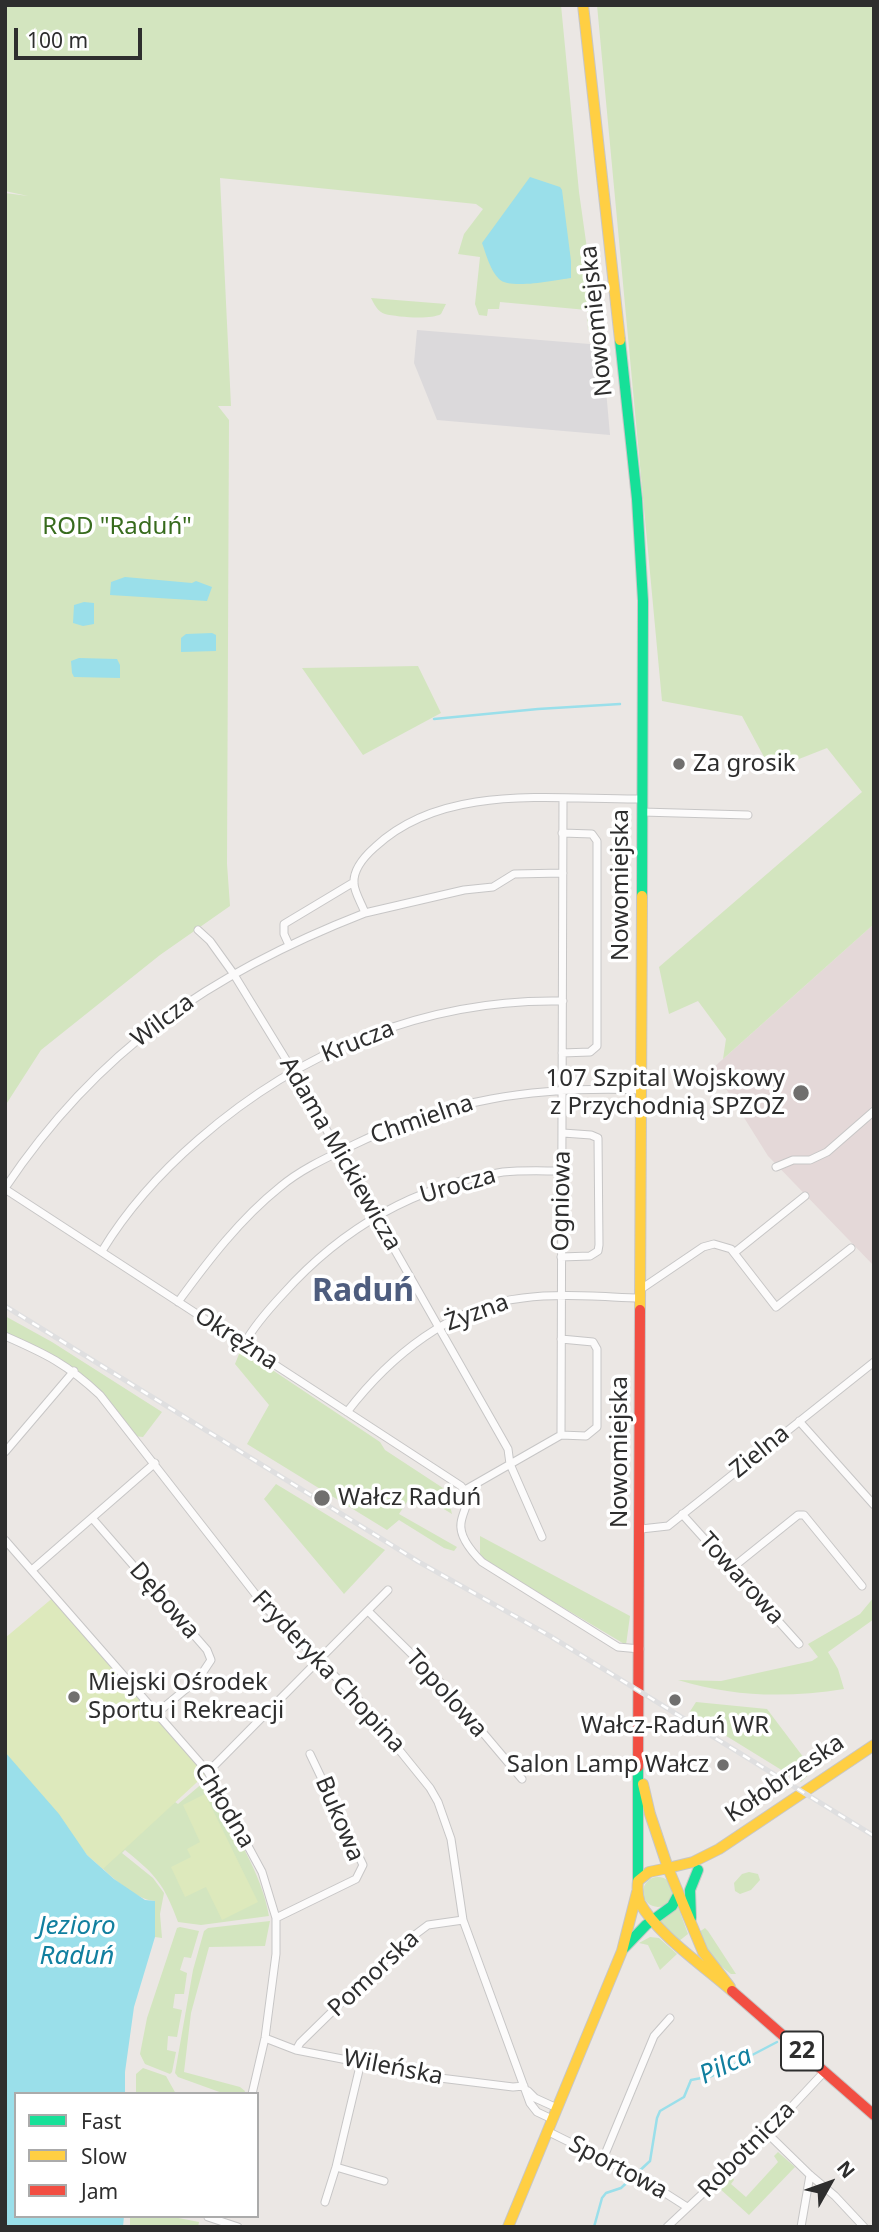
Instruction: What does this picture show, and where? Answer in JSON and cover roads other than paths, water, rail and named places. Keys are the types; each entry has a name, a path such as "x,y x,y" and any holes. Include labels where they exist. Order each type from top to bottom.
{"street":[{"name":"Nowomiejska","path":"583,5 637,499 643,601 638,1886"},
{"name":"Ogniowa","path":"561,1435 563,799"},
{"path":"365,913 354,882 356,870 385,837 423,816 479,800 642,799"},
{"path":"642,812 748,815"},
{"path":"562,833 596,836 597,868 597,1046 590,1052 562,1053"},
{"name":"Wilcza","path":"5,1188 50,1128 115,1057 174,1011 233,974 289,945 365,913 464,890 493,887 514,874 563,873"},
{"path":"289,945 284,934 284,924 354,882"},
{"name":"Adama Mickiewicza","path":"198,930 210,940 233,974 293,1071 439,1326 508,1448 510,1464 542,1537"},
{"name":"Krucza","path":"102,1251 148,1188 167,1167 254,1095 293,1071 368,1034 437,1014 506,1004 563,1001"},
{"name":"Chmielna","path":"178,1302 206,1264 262,1202 282,1184 377,1133 447,1108 485,1099 573,1089 642,1090"},
{"path":"776,1167 793,1160 810,1160 827,1152 874,1111"},
{"path":"561,1257 590,1256 598,1251 599,1245 598,1138 563,1133"},
{"name":"Urocza","path":"244,1344 281,1297 318,1257 344,1236 376,1216 425,1193 480,1178 525,1171 562,1171"},
{"name":"Okrężna","path":"5,1188 465,1490"},
{"path":"734,1253 805,1196"},
{"path":"641,1294 704,1247 714,1244 731,1249 776,1307 851,1248"},
{"name":"Żyzna","path":"347,1412 394,1361 439,1326 502,1301 525,1297 641,1294"},
{"name":"Fryderyka Chopina","path":"5,1336 54,1358 74,1371 100,1395 250,1589 371,1714 412,1763 438,1802 452,1839 463,1920 533,2108 552,2119"},
{"path":"561,1339 586,1340 593,1342 597,1349 597,1427 586,1436 561,1435 465,1490 468,1502 461,1530 470,1549 482,1562 618,1647 640,1649"},
{"name":"Zielna","path":"640,1529 668,1526 874,1362"},
{"path":"5,1452 74,1371"},
{"path":"799,1421 874,1505"},
{"path":"32,1570 155,1463"},
{"name":"Towarowa","path":"682,1514 799,1644"},
{"path":"732,1568 797,1515 804,1515 862,1586"},
{"name":"Dębowa","path":"92,1518 207,1650 211,1660 199,1678 157,1713"},
{"name":"Chłodna","path":"5,1540 208,1772 262,1872 276,1917 276,1955 265,2038 252,2092"},
{"path":"208,1772 388,1590"},
{"name":"Topolowa","path":"368,1611 441,1683 522,1779"},
{"name":"Kołobrzeska","path":"668,1868 693,1862 719,1849 874,1745"},
{"name":"Bukowa","path":"276,1917 356,1879 363,1865 310,1754"},
{"name":"Nowomiejska","path":"640,1767 650,1814 668,1868"},
{"name":"Kołobrzeska","path":"678,1895 719,1849"},
{"path":"508,2227 622,1951 638,1886 649,1872 668,1868"},
{"name":"22","path":"668,1868 703,1952 730,1987 874,2115"},
{"path":"693,1932 689,1895 698,1870"},
{"path":"638,1886 640,1902 661,1931 730,1987"},
{"path":"622,1951 652,1920 672,1906 678,1895"},
{"name":"Pomorska","path":"296,2050 396,1949 428,1925 463,1920"},
{"path":"603,2159 654,2036 670,2018"},
{"name":"Wileńska","path":"265,2038 296,2050 440,2078 525,2087"},
{"path":"325,2202 361,2062"},
{"name":"Robotnicza","path":"667,2227 767,2133 824,2071"},
{"path":"525,2087 535,2098 557,2108"},
{"name":"Sportowa","path":"547,2131 631,2172 687,2207"},
{"path":"767,2133 864,2227"},
{"path":"336,2167 384,2180"},
{"path":"801,2227 810,2175"},
{"path":"211,2218 238,2227"}],"water":[{"path":"530,177 562,190 571,278 513,284 499,279 489,262 482,243"},
{"path":"125,577 192,583 196,581 212,587 207,601 110,595 111,582"},
{"path":"94,603 94,624 83,626 73,623 74,605"},
{"path":"186,634 216,635 216,651 181,652 181,638"},
{"path":"79,658 117,659 120,678 74,677 71,661"},
{"name":"Jezioro Raduń","path":"5,1752 59,1814 87,1855 114,1879 145,1900 155,1901 155,1937 134,2007 125,2072 125,2092 14,2092 14,2218 124,2218 123,2227 5,2227"}],"waterway":[{"path":"434,719 620,704"},
{"name":"Pilca","path":"594,2227 602,2198 606,2193 621,2188 650,2161 660,2111 684,2097 691,2080 712,2076 777,2042"}],"railway":[{"path":"5,1306 419,1562 550,1636 874,1836"}],"place":[{"name":"Za grosik","path":"679,764"},
{"name":"107 Szpital Wojskowy z Przychodnią SPZOZ","path":"801,1093"},
{"name":"Wałcz Raduń","path":"322,1498"},
{"name":"Miejski Ośrodek Sportu i Rekreacji","path":"74,1697"},
{"name":"Wałcz-Raduń WR","path":"675,1700"},
{"name":"Salon Lamp Wałcz","path":"723,1765"}],"district":[{"name":"Raduń","path":"363,1292"}],"park label":[{"name":"ROD \"Raduń\"","path":"117,527"}]}
